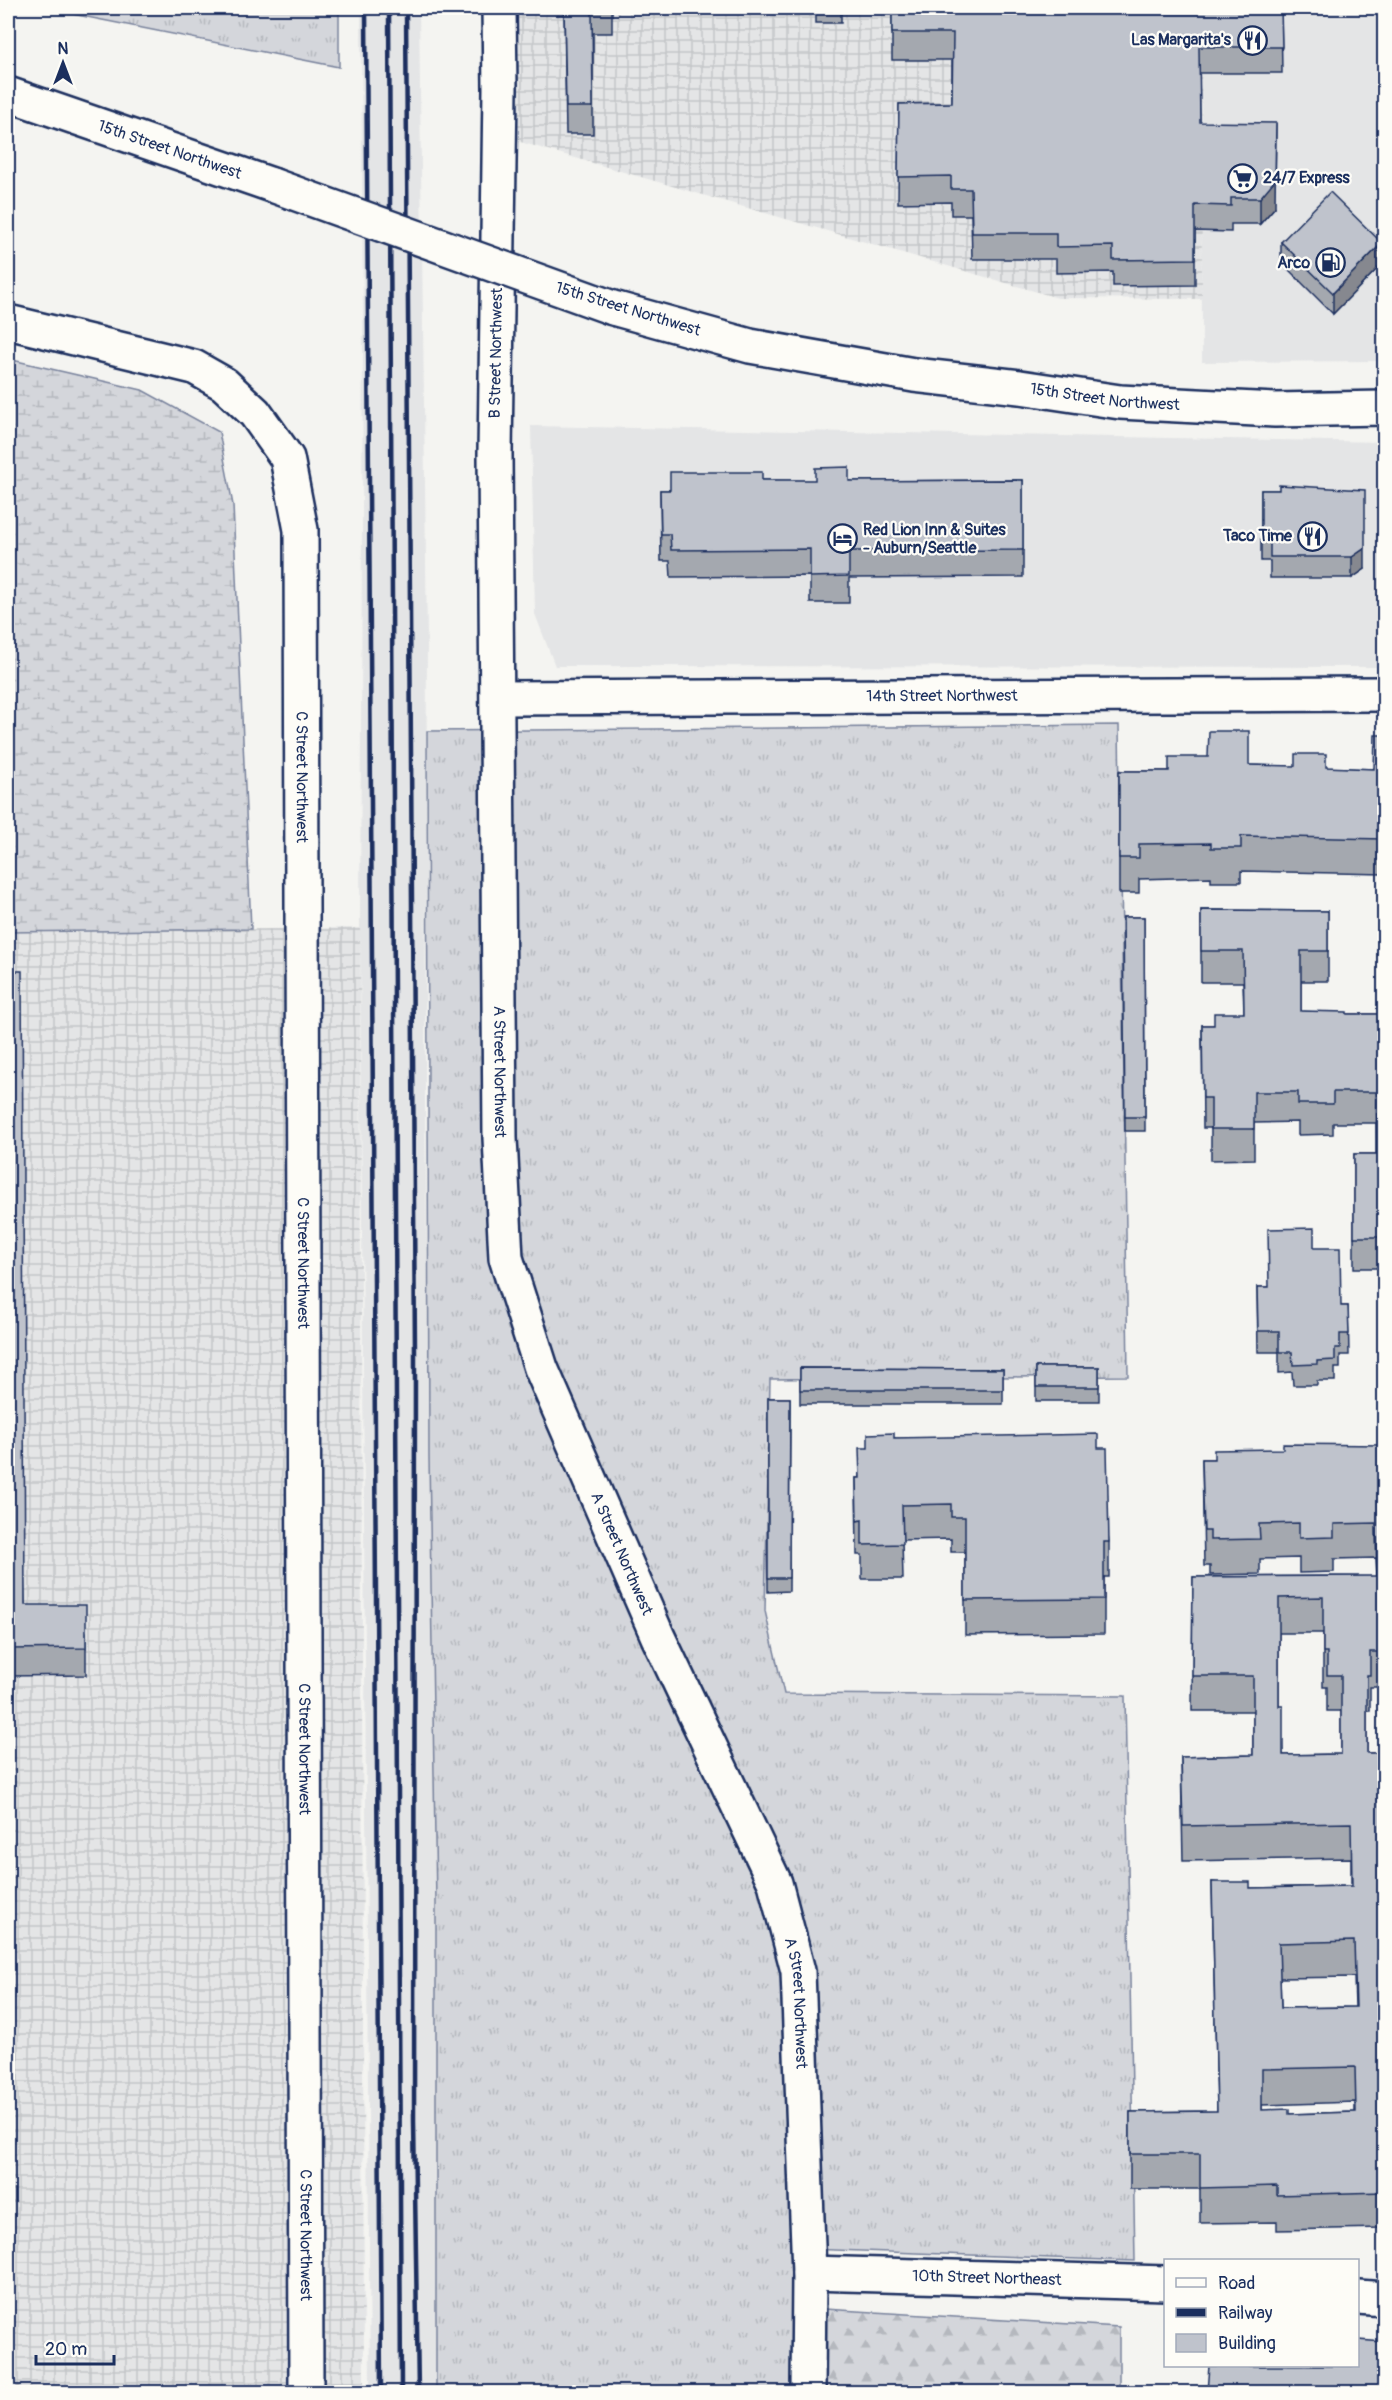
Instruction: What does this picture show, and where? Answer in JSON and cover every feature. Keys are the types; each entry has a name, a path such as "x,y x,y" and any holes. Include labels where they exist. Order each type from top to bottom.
{"street":[{"name":"B Street Northwest","path":"498,698 495,384 500,89 499,8"},
{"name":"15th Street Northwest","path":"8,94 272,185 613,308 750,346 914,375 1020,387 1120,402 1275,410 1384,408"},
{"name":"C Street Northwest","path":"8,322 194,367 224,384 255,413 287,458 300,530 306,2392"},
{"name":"14th Street Northwest","path":"498,698 1384,694"},
{"name":"A Street Northwest","path":"498,698 500,1138 506,1258 541,1368 658,1637 775,1882 798,1971 809,2273 808,2392"},
{"name":"10th Street Northeast","path":"809,2273 1164,2283"},
{"path":"1359,2297 1384,2299"}],"shaded area":[{"path":"361,8 419,8 427,642 425,1105 436,1902 436,2392 370,2392 360,928 363,328"},
{"path":"514,8 1201,8 1202,299 1058,298 517,141"},
{"path":"1201,8 1384,8 1384,361 1202,362"},
{"path":"531,426 1384,442 1384,667 555,666 535,614"},
{"path":"360,928 364,2392 8,2392 8,932"}],"green space":[{"path":"42,8 339,8 339,67"},
{"path":"8,359 142,390 219,432 233,505 251,929 8,932"},
{"path":"1119,725 1128,1376 770,1379 765,1611 784,1694 1125,1696 1135,2261 808,2249 807,2392 436,2392 436,1902 429,1456 427,731"},
{"path":"808,2308 1119,2327 1119,2392 808,2392"}],"building":[{"path":"564,8 592,8 593,107 566,107"},
{"path":"892,8 1281,8 1282,47 1199,47 1200,122 1276,123 1275,180 1260,198 1231,198 1231,206 1195,205 1195,259 1113,260 1113,246 1056,247 1056,233 972,233 971,189 951,189 951,176 898,177 899,104 952,103 953,33 892,33"},
{"name":"Arco","path":"1330,192 1382,243 1333,293 1281,242"},
{"name":"Red Lion Inn & Suites - Auburn/Seattle","path":"849,467 849,481 1023,480 1023,550 849,551 849,576 810,577 810,549 671,550 670,534 661,534 660,490 670,490 670,472 762,472 762,480 815,480 815,468"},
{"name":"Taco Time","path":"1279,485 1365,490 1365,548 1352,557 1270,557 1270,540 1261,540 1261,490 1279,490"},
{"path":"1209,731 1249,731 1249,765 1295,766 1295,754 1326,754 1326,767 1374,769 1375,735 1384,735 1384,839 1241,836 1241,848 1211,848 1211,843 1139,844 1139,858 1119,858 1119,771 1169,771 1169,757 1208,757"},
{"path":"1201,910 1328,911 1328,951 1301,951 1301,1011 1384,1014 1384,1237 1354,1237 1354,1154 1377,1154 1376,1092 1333,1092 1333,1104 1298,1104 1298,1092 1254,1092 1254,1129 1211,1129 1211,1098 1203,1098 1202,1025 1214,1025 1214,1013 1244,1013 1243,951 1201,951"},
{"path":"1123,917 1144,917 1145,1117 1125,1117"},
{"path":"8,971 22,971 25,1605 86,1605 86,1648 8,1649"},
{"path":"1314,1228 1314,1248 1340,1248 1341,1306 1348,1306 1349,1334 1340,1334 1340,1348 1335,1348 1335,1360 1317,1361 1317,1364 1293,1365 1292,1352 1279,1352 1279,1331 1258,1331 1257,1287 1269,1287 1268,1229"},
{"path":"1036,1367 1099,1367 1099,1387 1036,1387"},
{"path":"800,1368 1003,1369 1003,1390 800,1390"},
{"path":"768,1398 790,1398 789,1578 768,1578"},
{"path":"894,1433 894,1438 1098,1434 1098,1448 1107,1448 1109,1542 1104,1542 1104,1599 965,1600 965,1517 951,1517 951,1504 902,1505 903,1544 862,1545 862,1520 857,1521 856,1478 860,1478 859,1448 868,1448 868,1434"},
{"path":"1283,1444 1384,1445 1384,1652 1370,1652 1370,1675 1367,1675 1367,1753 1384,1753 1384,2192 1277,2195 1277,2186 1200,2188 1200,2154 1130,2154 1130,2112 1217,2111 1212,1882 1250,1882 1250,1888 1352,1886 1351,1823 1183,1826 1181,1757 1253,1755 1253,1676 1192,1676 1193,1577 1377,1576 1376,1523 1334,1524 1334,1537 1299,1538 1299,1523 1259,1524 1260,1539 1210,1540 1210,1531 1204,1531 1202,1459 1214,1459 1214,1450 1283,1449","holes":["1323,1597 1323,1652 1327,1652 1327,1675 1341,1675 1341,1754 1283,1755 1283,1706 1279,1706 1279,1598","1354,1941 1356,2007 1281,2008 1279,1943","1355,2067 1356,2112 1289,2114 1289,2109 1262,2110 1262,2069"]},
{"path":"1359,2340 1384,2342 1384,2392 1207,2392 1209,2367 1359,2367"}],"railway":[{"path":"366,8 381,2392"},
{"path":"389,8 401,2392"},
{"path":"406,8 415,1353 414,2121 418,2392"}],"place":[{"name":"Las Margarita's","path":"1252,40"},
{"name":"24/7 Express","path":"1242,178"},
{"name":"Arco","path":"1331,263"},
{"name":"Taco Time","path":"1313,536"},
{"name":"Red Lion Inn & Suites - Auburn/Seattle","path":"842,539"}]}
